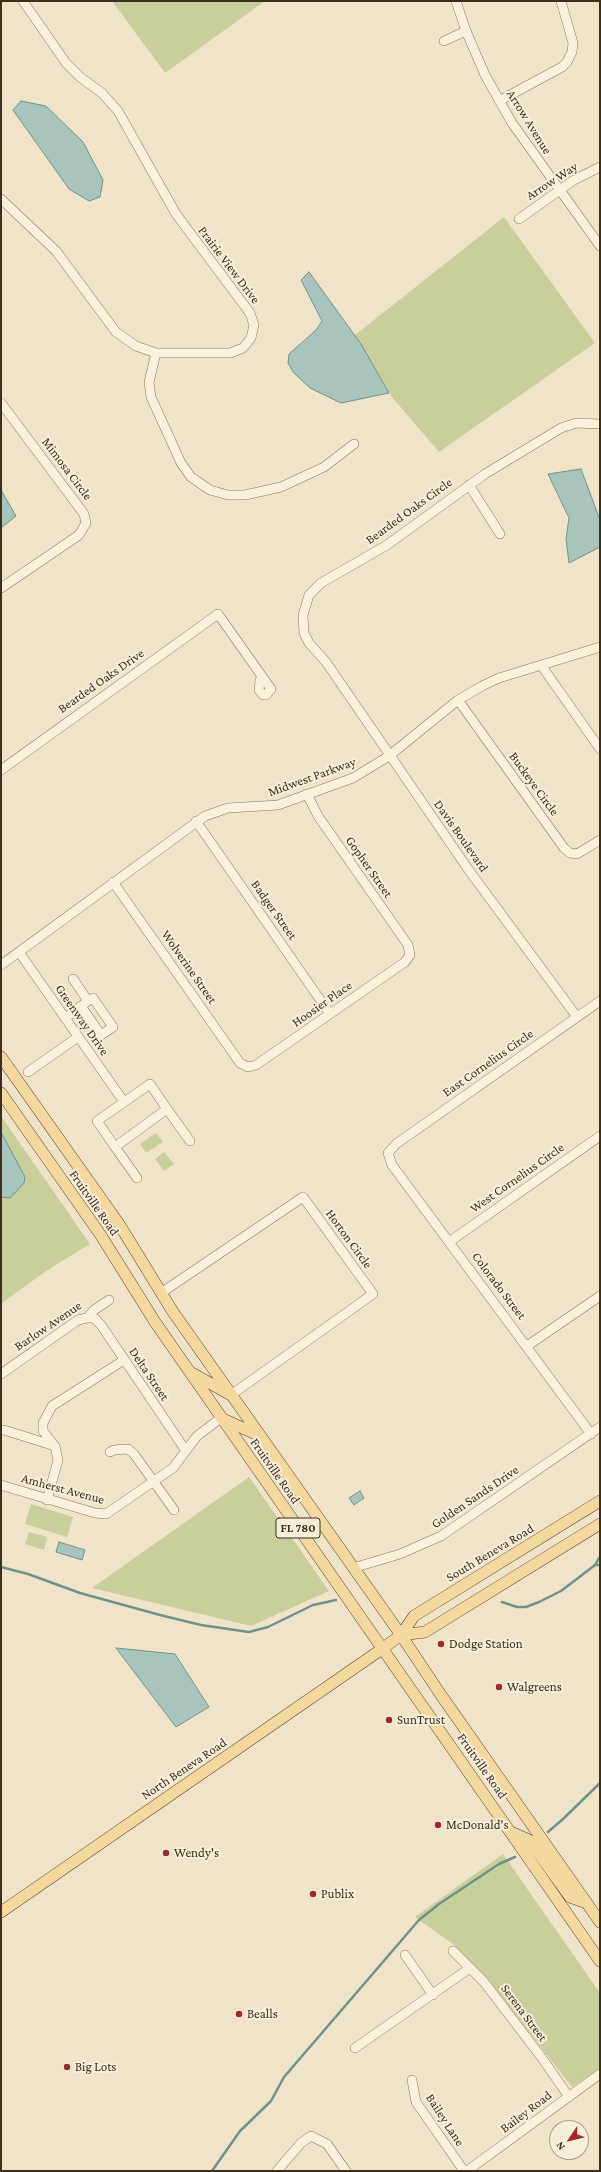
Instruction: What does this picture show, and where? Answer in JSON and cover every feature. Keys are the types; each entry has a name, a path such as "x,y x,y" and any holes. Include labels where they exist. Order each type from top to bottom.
{"main road":[{"name":"Fruitville Road","path":"1,1057 118,1224 161,1293 231,1395 401,1635 441,1695 600,1922"},
{"name":"Fruitville Road","path":"1,1093 100,1234 151,1316 189,1372 382,1649 596,1951 600,1961"},
{"path":"189,1372 231,1395"},
{"path":"221,1418 260,1436"},
{"name":"South Beneva Road","path":"382,1649 401,1635 414,1616 600,1501"},
{"name":"South Beneva Road","path":"401,1635 425,1632 600,1524"},
{"name":"North Beneva Road","path":"1,1912 382,1649"},
{"path":"511,1832 529,1840 570,1897 586,1903"}],"street":[{"name":"Prairie View Drive","path":"1,199 56,251 116,332 136,346 156,353 177,355 236,352 248,343 251,338 254,325 250,313 180,220 114,106 102,93 80,77 66,63 23,1"},
{"name":"Arrow Avenue","path":"456,1 466,31 485,75 500,101 527,146 600,246"},
{"path":"500,101 562,67 567,62 572,52 573,43 561,1"},
{"path":"444,41 466,31"},
{"name":"Arrow Way","path":"519,219 559,190 600,167"},
{"path":"156,353 149,382 151,397 181,463 191,477 210,490 228,495 245,495 281,487 324,467 354,444"},
{"name":"Mimosa Circle","path":"1,403 84,514 86,523 79,535 1,588"},
{"name":"Bearded Oaks Circle","path":"329,666 313,649 304,633 303,615 309,595 322,583 387,544 469,485 561,428 576,423 600,424"},
{"path":"469,485 500,534"},
{"name":"Bearded Oaks Drive","path":"1,770 218,614 263,678"},
{"name":"Midwest Parkway","path":"1,965 196,821 205,816 228,808 278,805 359,775 389,756 458,700 499,678 600,647"},
{"path":"540,665 600,749"},
{"name":"Davis Boulevard","path":"329,666 389,756 468,869 577,1017"},
{"name":"Buckeye Circle","path":"458,700 564,848 570,853 577,854 600,840"},
{"name":"Gopher Street","path":"307,794 318,816 408,945 410,955"},
{"name":"Badger Street","path":"196,821 330,1014"},
{"name":"Wolverine Street","path":"113,882 240,1063 244,1066"},
{"name":"Greenway Drive","path":"19,952 124,1102"},
{"name":"Hoosier Place","path":"244,1066 256,1065 405,962 410,955"},
{"path":"65,1018 85,1004 73,979"},
{"name":"East Cornelius Circle","path":"390,1151 600,1001"},
{"path":"28,1072 78,1037"},
{"path":"137,1178 97,1121 124,1102 150,1084 190,1141"},
{"path":"115,1147 167,1109"},
{"name":"West Cornelius Circle","path":"449,1242 600,1136"},
{"path":"386,1140 390,1151"},
{"name":"Colorado Street","path":"390,1151 392,1165 591,1434"},
{"name":"Horton Circle","path":"161,1293 303,1197 373,1294 231,1395"},
{"path":"527,1346 600,1296"},
{"name":"Barlow Avenue","path":"1,1374 78,1320 87,1318 94,1310 109,1300"},
{"name":"Delta Street","path":"87,1318 94,1318 101,1325 186,1451"},
{"path":"47,1500 58,1460 56,1448 43,1431 43,1423 52,1406 124,1360"},
{"name":"Amherst Avenue","path":"2,1488 106,1514 173,1468 197,1436 221,1418"},
{"name":"Golden Sands Drive","path":"353,1568 400,1554 440,1536 600,1428"},
{"path":"4,1430 53,1444"},
{"path":"110,1452 114,1450 128,1449 154,1481 174,1510"},
{"name":"Serena Street","path":"453,1951 484,1982 542,2058 569,2097"},
{"path":"405,1955 433,1996"},
{"path":"355,2048 433,1996 470,1968"},
{"name":"Bailey Road","path":"467,2171 600,2074"},
{"name":"Bailey Lane","path":"412,2080 416,2102 464,2171"},
{"path":"277,2171 301,2143 311,2136 327,2144 346,2171"}],"green space":[{"path":"112,1 265,1 165,73"},
{"path":"504,217 595,343 439,452 392,397 355,335"},
{"path":"1,1116 90,1244 46,1271 1,1304"},
{"path":"156,1133 163,1142 146,1153 140,1144"},
{"path":"164,1152 174,1164 164,1171 155,1159"},
{"path":"249,1477 329,1591 251,1626 92,1588"},
{"path":"31,1504 73,1517 67,1537 25,1524"},
{"path":"29,1532 47,1537 44,1550 25,1544"},
{"path":"503,1854 600,1993 600,2069 572,2087 488,1979 454,1945 415,1917"}],"water":[{"path":"21,101 46,106 83,142 103,180 100,197 89,201 69,189 13,110"},
{"path":"309,272 361,344 389,393 341,403 310,388 293,372 288,363 289,354 316,330 322,321 301,280"},
{"path":"581,469 600,520 600,547 569,563 566,539 569,518 548,474"},
{"path":"1,490 16,516 1,528"},
{"path":"1,1132 25,1177 24,1183 10,1198 1,1197"},
{"path":"360,1491 364,1498 354,1505 349,1498"},
{"path":"59,1542 85,1550 82,1560 56,1552"},
{"path":"116,1648 175,1654 209,1707 176,1727"}],"waterway":[{"path":"502,1602 517,1607 526,1607 539,1602 561,1591 595,1565 599,1558"},
{"path":"595,1565 600,1565"},
{"path":"1,1567 28,1574 80,1593 160,1615 201,1625 249,1632 268,1627 313,1605 336,1600"},
{"path":"548,1832 600,1783"},
{"path":"212,2171 240,2131 271,2101 284,2077 419,1920 439,1904 499,1864 515,1857"}],"place":[{"name":"Dodge Station","path":"441,1644"},
{"name":"Walgreens","path":"499,1687"},
{"name":"SunTrust","path":"389,1720"},
{"name":"McDonald's","path":"438,1825"},
{"name":"Wendy's","path":"166,1853"},
{"name":"Publix","path":"313,1894"},
{"name":"Bealls","path":"239,2014"},
{"name":"Big Lots","path":"67,2067"}]}
